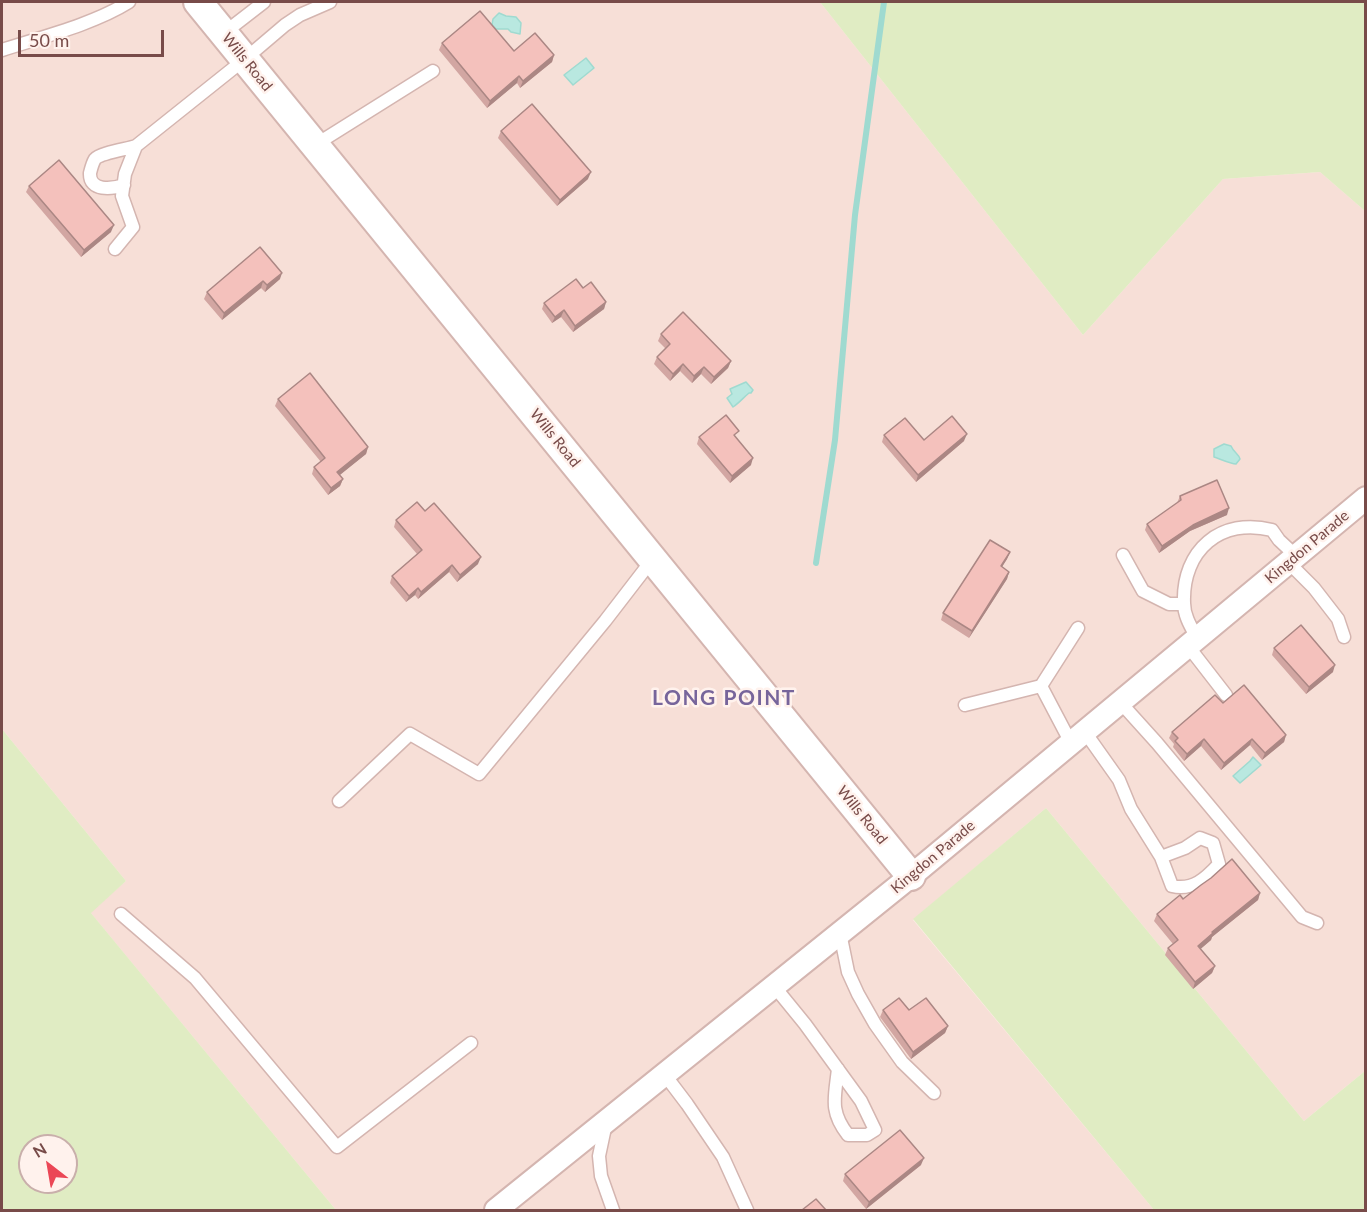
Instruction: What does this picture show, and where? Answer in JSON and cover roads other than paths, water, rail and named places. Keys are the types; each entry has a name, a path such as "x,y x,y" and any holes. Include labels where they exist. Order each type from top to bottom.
{"street":[{"name":"Wills Road","path":"198,2 911,876"},
{"name":"Kingdon Parade","path":"496,1210 911,876 1292,559 1363,503"}],"lane":[{"path":"2,50 114,11 129,2"},
{"path":"224,33 264,2"},
{"path":"124,185 111,189 101,188 94,184 90,176 94,159 104,154 136,146 285,25 300,15 330,2"},
{"path":"315,145 433,71"},
{"path":"115,249 133,227 122,196 125,174 136,146"},
{"path":"1226,695 1192,642 1184,604 1191,563 1203,545 1218,535 1242,527 1272,531 1338,619 1344,638"},
{"path":"1123,555 1143,591 1169,604 1184,604"},
{"path":"339,801 410,734 479,774 653,559"},
{"path":"965,705 1041,686 1078,628"},
{"path":"1041,686 1078,737 1119,780 1131,809 1161,857 1172,886 1181,888 1193,885 1219,864 1213,843 1200,838 1185,848 1161,857"},
{"path":"1120,702 1302,917 1317,923"},
{"path":"121,914 195,978 337,1148 471,1043"},
{"path":"840,933 848,972 875,1024 902,1062 934,1093"},
{"path":"774,986 805,1024 838,1069 861,1101 875,1130 867,1135 848,1135 840,1125 834,1109 838,1069"},
{"path":"665,1075 723,1157 747,1210"},
{"path":"606,1122 599,1155 601,1176 614,1210"}],"water":[{"path":"499,13 516,17 521,23 520,34 508,29 496,29 492,25 493,19"},
{"path":"586,58 594,68 573,85 564,75"},
{"path":"746,382 753,390 733,407 727,398 732,394 730,389"},
{"path":"1224,444 1231,446 1239,456 1240,459 1236,464 1214,457 1214,449"},
{"path":"1253,757 1261,765 1240,783 1233,776"}],"waterway":[{"path":"816,563 835,440 855,215 884,2"}],"district":[{"name":"LONG POINT","path":"724,698"}]}
